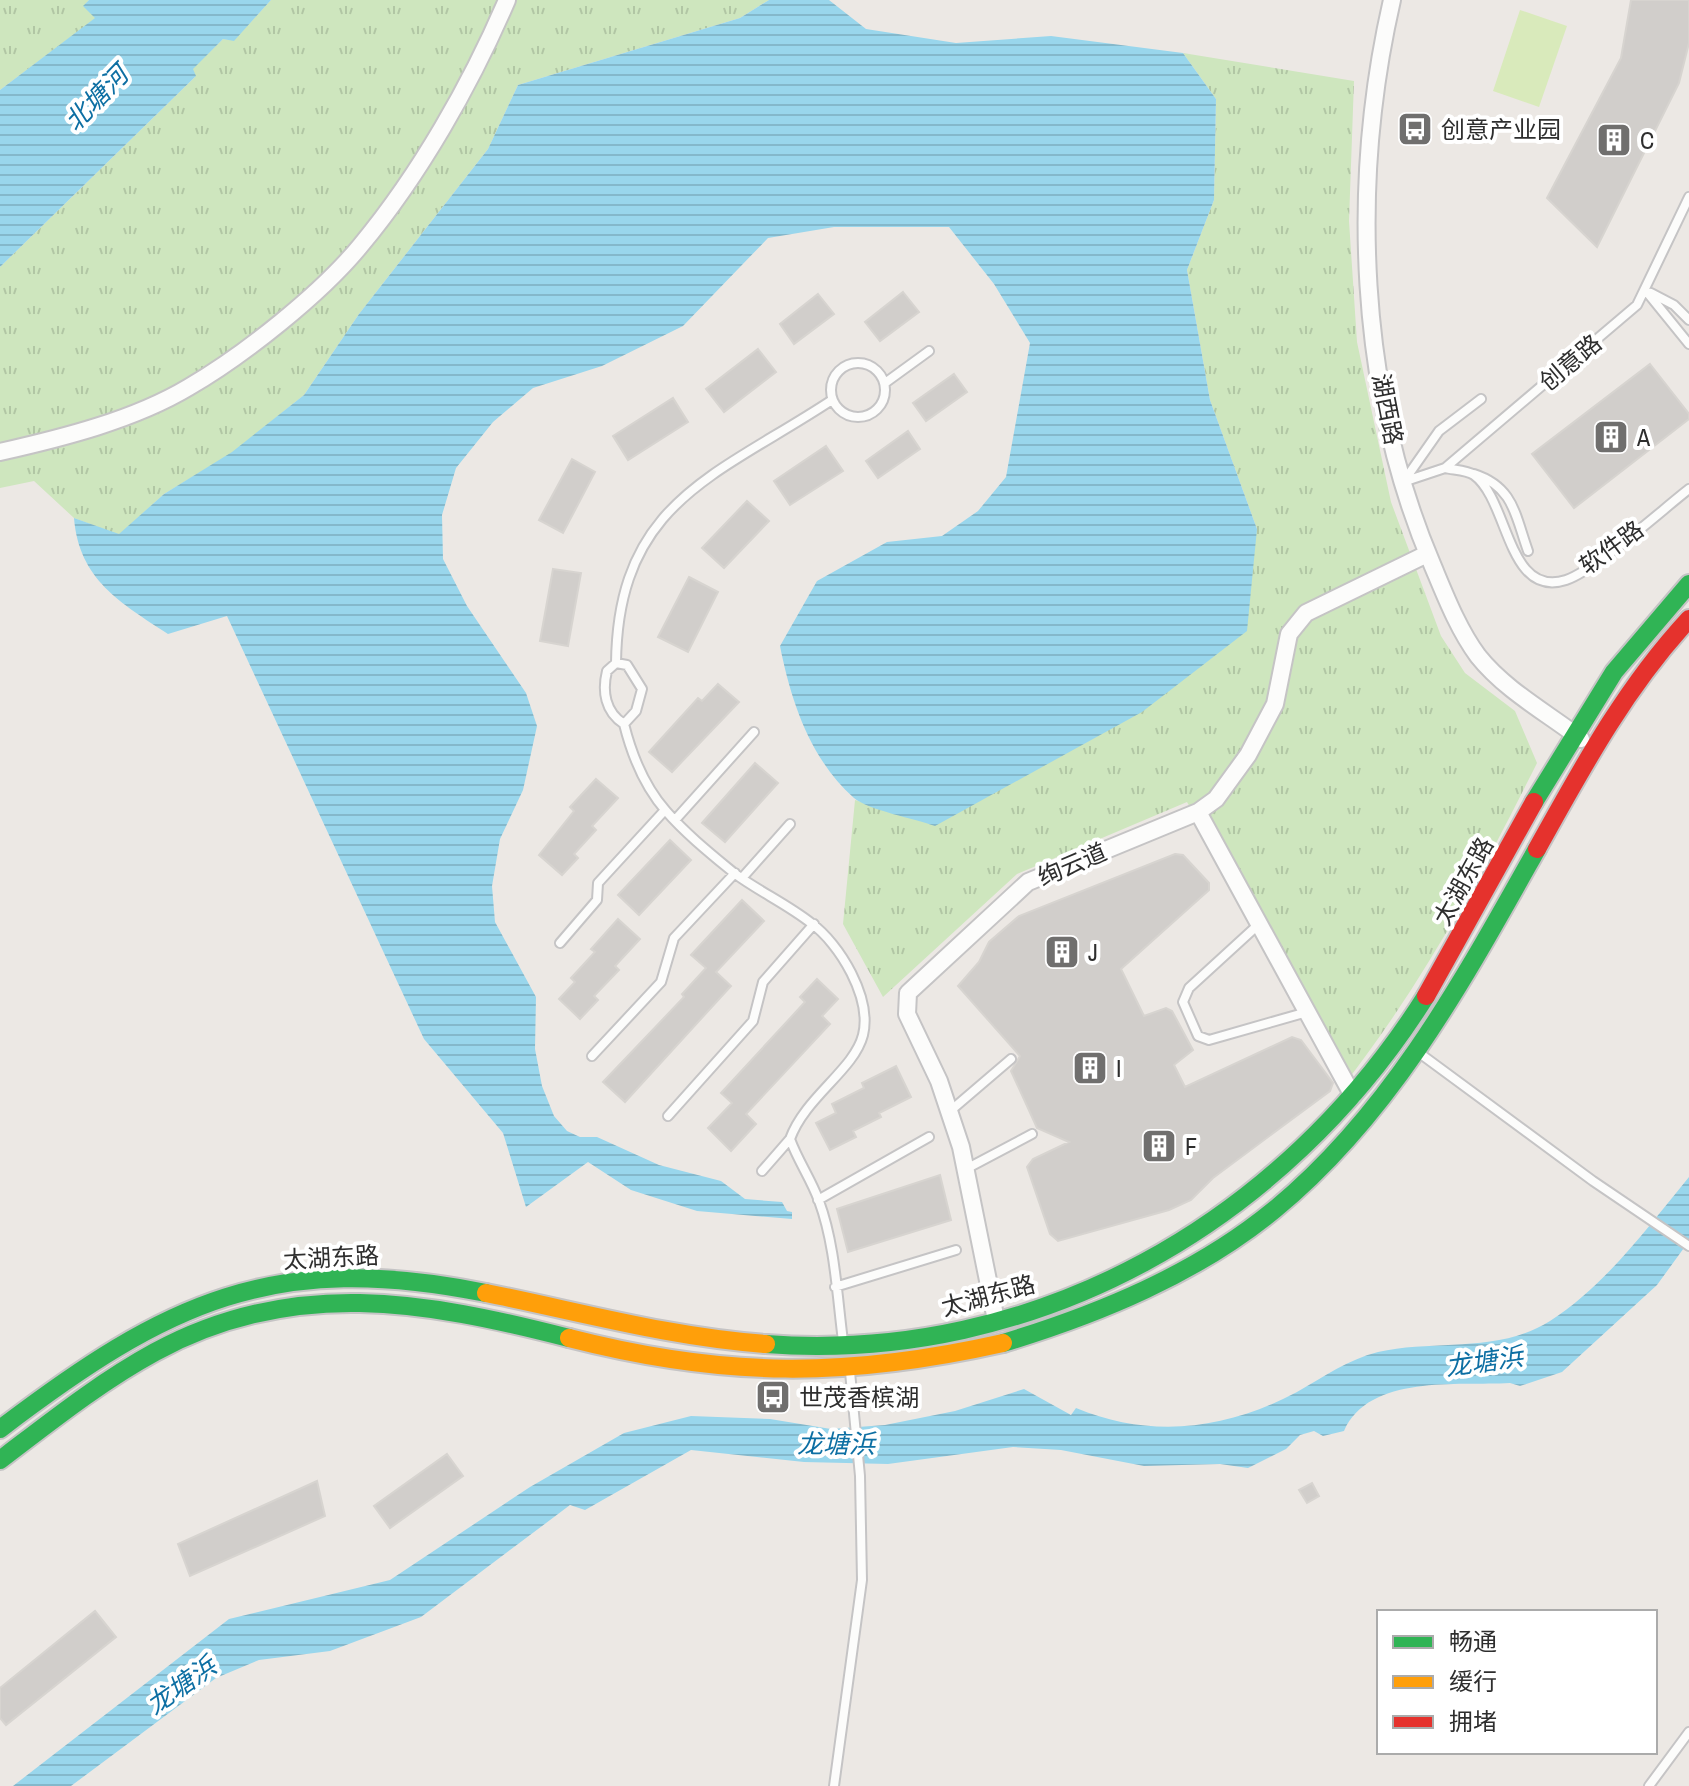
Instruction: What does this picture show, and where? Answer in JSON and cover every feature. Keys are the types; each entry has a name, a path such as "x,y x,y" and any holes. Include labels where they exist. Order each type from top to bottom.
{"main road":[{"name":"太湖东路","path":"0,1429 92,1359 179,1311 259,1287 308,1279 359,1275 443,1282 685,1337 748,1344 844,1346 932,1335 996,1320 1094,1287 1202,1231 1261,1186 1353,1096 1441,971 1592,701 1656,616 1689,584"},
{"name":"太湖东路","path":"0,1460 108,1378 147,1354 225,1320 313,1303 371,1299 439,1305 683,1363 750,1370 849,1371 931,1360 1022,1339 1102,1310 1219,1250 1277,1207 1327,1160 1370,1113 1418,1052 1460,986 1613,714 1689,619"},
{"path":"844,1346 849,1371"}],"street":[{"path":"0,452 76,435 187,388 274,328 361,246 436,137 486,49 507,0"},
{"name":"湖西路","path":"1392,0 1368,141 1367,270 1382,396 1412,517 1450,607 1478,656 1511,688 1593,747"},
{"name":"绚云道","path":"996,1320 965,1169 939,1081 907,1014 908,993 1028,882 1198,812 1216,799 1255,742 1275,704 1289,634 1306,613 1427,554"},
{"path":"1198,812 1353,1096"}],"lane":[{"name":"创意路","path":"1403,482 1445,468 1637,305 1689,197"},
{"path":"1646,291 1674,305 1689,320"},
{"path":"1646,291 1689,344"},
{"path":"885,383 929,351"},
{"path":"851,363 873,367 885,383 882,403 866,416 846,415 832,400 833,378 851,363"},
{"path":"1403,482 1439,431 1481,399"},
{"path":"762,1171 790,1139 806,1106 856,1051 865,1024 855,981 814,924 738,876 665,810 631,753 624,724 614,718 604,684 607,671 616,663 616,634 630,577 649,540 675,503 710,475 832,400"},
{"path":"1445,468 1491,480 1508,494 1528,551"},
{"name":"软件路","path":"1473,474 1494,497 1519,564 1538,580 1565,580 1689,489"},
{"path":"616,663 627,665 642,689 636,711 624,724"},
{"path":"675,820 754,732"},
{"path":"560,943 597,900 598,883 665,810"},
{"path":"592,1056 661,982 674,938 790,824"},
{"path":"668,1116 753,1021 763,982 814,924"},
{"path":"1259,924 1189,988 1183,1002 1198,1036 1209,1040 1307,1012"},
{"path":"1418,1052 1593,1181 1689,1246"},
{"path":"949,1112 1011,1059"},
{"path":"965,1169 1032,1134"},
{"path":"818,1200 929,1137"},
{"path":"790,1139 818,1200 844,1346"},
{"path":"835,1287 956,1250"},
{"path":"834,1786 862,1580 860,1476 849,1371"},
{"path":"1649,1786 1689,1732"}],"green space":[{"path":"0,0 89,0 84,6 96,18 0,90"},
{"path":"271,0 769,0 740,18 518,85 488,149 359,314 304,395 232,453 164,494 119,535 74,518 34,481 0,488 0,267 195,77 192,69 223,39 234,40"},
{"path":"1520,10 1567,26 1539,107 1493,91"},
{"path":"1183,53 1354,81 1349,221 1357,342 1391,502 1441,636 1465,673 1515,711 1537,763 1494,848 1424,970 1343,1086 1187,802 1017,874 883,997 843,924 855,800 935,825 1257,529 1210,400 1187,270 1214,200 1216,99"}],"water":[{"name":"北塘河","path":"89,0 271,0 234,41 223,39 193,69 196,76 0,267 0,90 95,18 83,6"},
{"path":"769,0 829,0 866,29 956,43 1051,36 1183,53 1216,99 1214,200 1187,270 1210,400 1257,529 1247,631 1142,712 935,826 881,810 854,798 825,766 797,708 780,646 817,581 887,542 942,536 978,511 1006,477 1030,343 994,284 949,227 834,227 768,238 683,326 602,366 533,388 493,422 456,468 442,515 443,559 467,606 526,693 537,726 523,790 500,839 492,886 495,922 536,997 535,1049 542,1086 554,1116 567,1131 580,1137 597,1137 659,1165 721,1181 745,1199 782,1202 787,1211 792,1212 792,1219 697,1211 631,1190 588,1162 526,1207 503,1133 424,1039 227,616 168,634 105,588 84,558 74,518 119,534 164,494 232,452 304,395 359,314 488,149 518,85 740,18"},
{"name":"龙塘浜","path":"1689,1177 1689,1241 1657,1285 1562,1372 1520,1386 1510,1383 1441,1384 1394,1392 1373,1400 1356,1413 1344,1431 1323,1436 1314,1431 1300,1435 1286,1449 1248,1468 1220,1464 1144,1466 1061,1450 1013,1447 888,1464 804,1462 691,1450 585,1510 570,1505 421,1617 330,1651 259,1660 216,1678 71,1786 13,1786 229,1619 390,1580 530,1487 624,1433 691,1416 770,1419 831,1429 885,1425 955,1411 1024,1389 1071,1415 1076,1408 1104,1418 1160,1427 1216,1422 1270,1405 1367,1355 1400,1348 1488,1342 1530,1331 1550,1321 1608,1273"}],"building":[{"name":"C","path":"1631,0 1689,0 1689,43 1679,83 1597,247 1547,198 1621,58"},
{"path":"903,292 919,312 880,341 865,322"},
{"path":"818,294 834,314 794,344 780,324"},
{"path":"758,349 776,372 724,412 706,389"},
{"name":"A","path":"1650,364 1689,414 1689,419 1574,508 1532,454"},
{"path":"954,374 967,392 926,421 913,403"},
{"path":"673,398 688,422 628,460 613,436"},
{"path":"908,431 920,449 878,478 866,461"},
{"path":"826,446 843,471 790,505 774,481"},
{"path":"572,459 595,472 563,533 539,520"},
{"path":"747,501 769,521 724,568 702,548"},
{"path":"553,569 581,573 568,646 540,641"},
{"path":"689,577 718,592 688,652 658,637"},
{"path":"718,684 739,702 672,772 649,752 698,698 702,701"},
{"path":"755,763 778,783 725,842 702,823"},
{"path":"596,779 618,798 592,826 596,830 574,854 578,858 562,875 539,855 574,811 570,807"},
{"path":"670,840 691,860 639,915 618,895"},
{"path":"1175,854 1183,855 1209,883 1209,890 1121,969 1144,1016 1166,1008 1172,1011 1193,1050 1174,1065 1185,1087 1292,1037 1301,1040 1333,1083 1330,1091 1213,1178 1191,1200 1169,1210 1058,1241 1050,1234 1027,1167 1033,1159 1069,1142 1037,1128 1011,1071 1020,1056 958,986 979,962 989,942 1019,916"},
{"path":"742,900 764,921 716,972 731,986 625,1102 603,1082 684,997 682,994 706,968 691,955"},
{"path":"618,919 640,939 615,966 619,970 594,996 598,1000 580,1019 559,999 575,982 571,978 595,952 591,949"},
{"path":"817,979 838,999 822,1016 830,1024 746,1114 756,1124 731,1151 708,1128 732,1103 721,1093 805,1002 800,997"},
{"path":"896,1066 911,1097 879,1113 881,1117 853,1131 856,1137 830,1150 816,1123 836,1113 832,1104 864,1088 862,1083"},
{"path":"940,1175 951,1220 848,1252 837,1209"},
{"path":"447,1454 463,1476 390,1528 374,1506"},
{"path":"317,1481 325,1516 190,1576 178,1544"},
{"path":"1312,1483 1319,1496 1307,1503 1299,1490"},
{"path":"95,1611 116,1637 6,1725 0,1718 0,1688"}],"traffic: fast":[{"path":"1534,802 1614,672 1689,584"},
{"path":"1003,1343 1075,1319 1179,1273 1244,1233 1316,1172 1354,1131 1422,1042 1482,947 1537,849"},
{"path":"766,1344 866,1344 963,1330 1056,1302 1144,1262 1226,1211 1301,1149 1368,1077 1426,996"},
{"path":"0,1429 116,1348 171,1319 226,1297 283,1284 344,1278 411,1281 486,1293"},
{"path":"0,1460 95,1389 155,1352 207,1328 258,1313 309,1305 360,1303 411,1306 463,1314 569,1338"}],"traffic: slow":[{"path":"486,1293 660,1330 766,1344"},
{"path":"569,1338 681,1361 786,1369 891,1363 1003,1343"}],"traffic: jam":[{"path":"1537,849 1625,701 1689,619"},
{"path":"1426,996 1534,802"}],"place":[{"name":"创意产业园","path":"1415,129"},
{"name":"C","path":"1614,140"},
{"name":"A","path":"1611,437"},
{"name":"J","path":"1062,952"},
{"name":"I","path":"1090,1068"},
{"name":"F","path":"1159,1146"},
{"name":"世茂香槟湖","path":"773,1397"}]}
